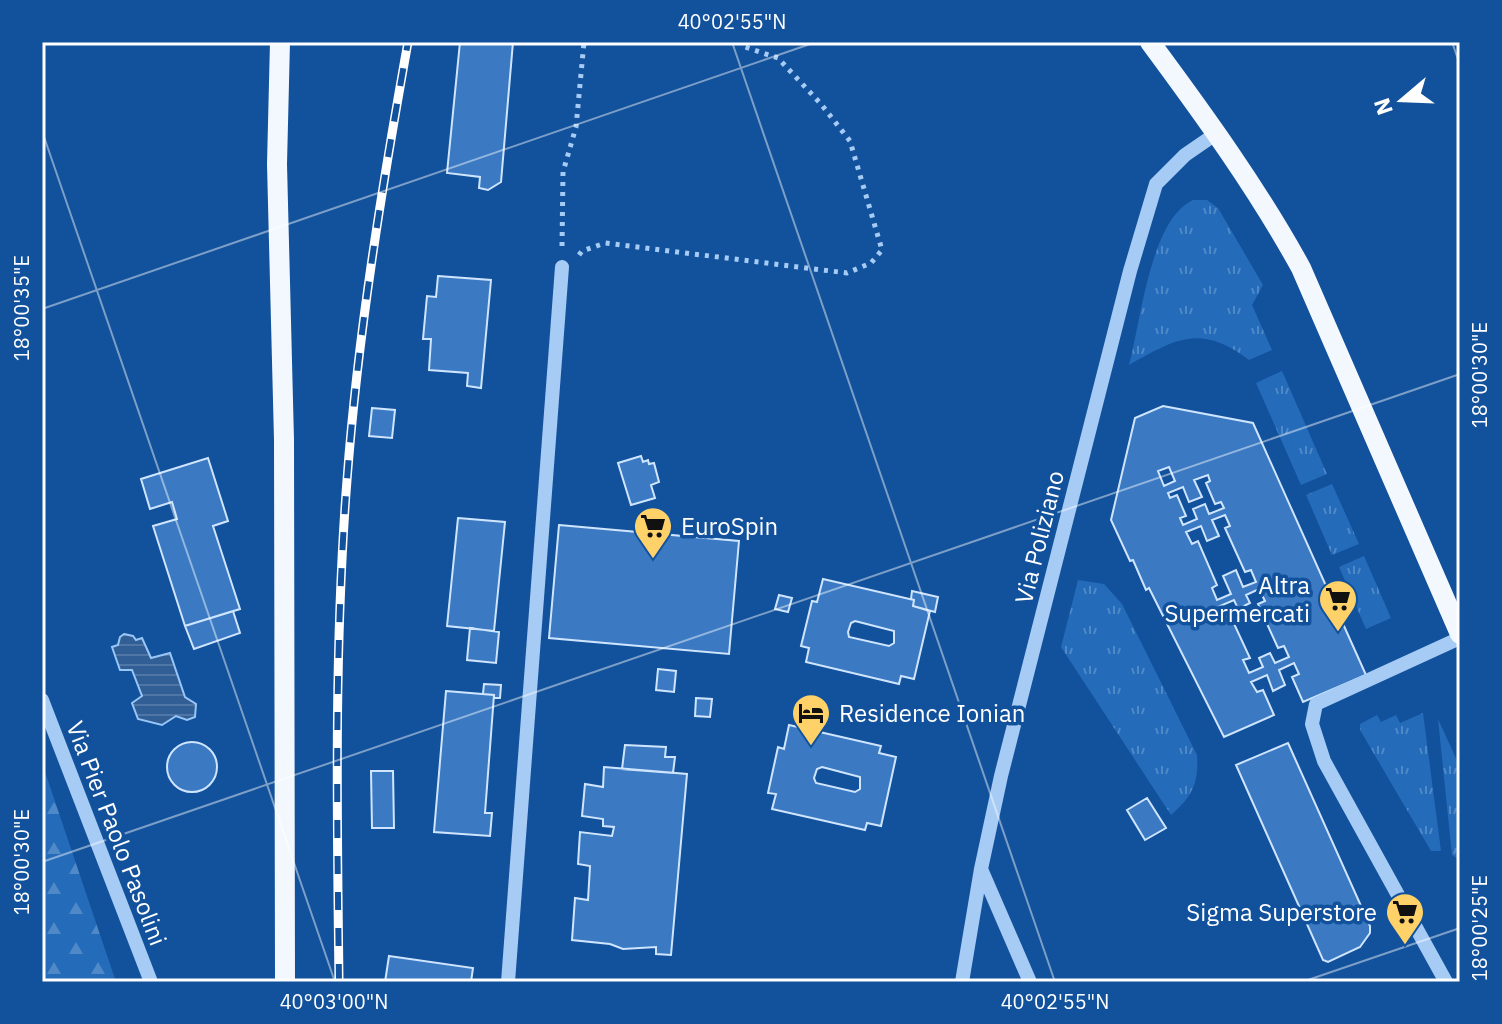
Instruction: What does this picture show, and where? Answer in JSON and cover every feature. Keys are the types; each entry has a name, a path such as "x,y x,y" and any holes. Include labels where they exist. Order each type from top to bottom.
{"main road":[{"path":"280,42 277,164 284,456 285,982"},
{"path":"1150,42 1270,212 1301,268 1460,636"}],"street":[{"name":"Via Poliziano","path":"962,982 1001,776 1130,271 1156,184 1185,155 1217,133"},
{"path":"508,982 561,274"},
{"path":"1446,982 1324,761 1312,724 1316,704 1460,636"},
{"name":"Via Pier Paolo Pasolini","path":"42,700 48,732 151,982"},
{"path":"981,869 1030,982"}],"path":[{"path":"561,274 563,172 576,127 584,42"},
{"path":"561,274 582,251 605,243 847,273 871,263 882,250 850,141 778,58 742,46 742,42"}],"green space":[{"path":"1193,200 1207,200 1218,208 1263,285 1252,305 1272,350 1249,360 1217,342 1189,339 1161,348 1129,365 1157,249 1178,211"},
{"path":"1282,371 1327,474 1301,485 1256,383"},
{"path":"1332,484 1359,544 1332,555 1306,495"},
{"path":"1364,556 1391,618 1366,629 1339,567"},
{"path":"1078,580 1104,584 1122,604 1197,755 1193,789 1171,815 1061,647"},
{"path":"1423,713 1441,851 1431,851 1360,730 1360,724 1377,715 1381,722 1396,715 1400,723"},
{"path":"1438,719 1460,767 1460,860 1452,855"},
{"path":"42,763 116,982 42,982"}],"shaded area":[{"path":"124,634 136,640 142,638 151,658 170,653 185,697 196,704 195,717 187,720 176,716 162,725 138,719 132,703 142,696 132,670 120,670 112,647 118,645"}],"building":[{"path":"460,42 513,42 501,182 488,190 479,188 480,177 447,173"},
{"path":"438,276 491,280 481,388 467,386 468,373 429,370 431,339 423,339 427,296 436,297"},
{"path":"1163,406 1253,423 1366,675 1303,702 1292,677 1299,674 1294,663 1279,670 1285,685 1273,691 1267,675 1251,682 1257,692 1263,690 1274,715 1224,737 1111,520 1135,418","holes":["1169,467 1175,481 1164,486 1158,471","1208,475 1210,481 1206,483 1215,504 1221,502 1224,508 1209,514 1205,504 1193,509 1197,519 1183,525 1180,518 1186,516 1177,495 1170,498 1168,493 1183,487 1189,502 1202,497 1194,480","1225,515 1230,526 1225,528 1245,572 1251,570 1256,582 1243,587 1236,570 1223,576 1231,594 1217,600 1212,588 1217,585 1198,541 1192,544 1186,532 1201,526 1207,541 1219,536 1212,520","1259,589 1265,601 1258,604 1278,648 1284,646 1289,657 1275,663 1270,653 1259,658 1263,667 1249,673 1243,660 1250,658 1230,615 1225,617 1220,606 1234,600 1238,609 1250,603 1246,595"]},
{"path":"372,408 395,410 392,438 369,436"},
{"path":"641,456 643,462 648,460 649,464 654,463 659,482 651,485 655,498 631,505 618,463"},
{"path":"208,458 228,521 213,526 240,609 185,626 153,526 177,519 172,502 150,509 141,479"},
{"path":"458,518 505,522 494,631 447,626"},
{"path":"559,525 739,541 729,654 549,638"},
{"path":"823,579 914,600 913,606 930,611 914,679 901,676 899,684 806,662 809,648 801,646 812,601 817,602","holes":["855,621 894,631 894,643 889,646 849,637 848,632"]},
{"path":"912,591 938,597 935,612 913,606"},
{"path":"779,595 792,598 788,612 775,609"},
{"path":"233,611 240,633 194,649 185,626"},
{"path":"470,628 499,632 496,663 467,660"},
{"path":"658,669 676,671 674,692 656,690"},
{"path":"484,684 501,685 500,698 483,694"},
{"path":"446,691 494,695 485,813 492,813 490,836 434,832"},
{"path":"696,698 712,699 710,717 695,716"},
{"path":"789,725 881,746 879,753 896,757 881,826 867,823 865,830 772,809 776,794 768,793 778,747 784,749","holes":["822,767 860,777 860,789 855,792 816,783 814,778 817,769"]},
{"path":"192,742 209,750 217,767 209,784 192,792 175,784 167,767 175,750"},
{"path":"1288,743 1370,926 1370,933 1360,947 1328,962 1323,960 1236,765"},
{"path":"625,745 666,747 665,757 675,757 673,773 622,769"},
{"path":"604,767 687,774 671,955 656,954 656,947 623,949 610,944 572,940 575,898 588,900 590,866 578,864 580,832 612,836 614,827 603,826 603,819 582,816 585,784 603,787"},
{"path":"371,771 393,771 394,828 372,828"},
{"path":"1147,798 1166,828 1145,840 1127,810"},
{"path":"389,956 473,968 471,982 385,982"}],"railway":[{"path":"339,982 338,668 347,480 372,260 408,42"}],"place":[{"name":"EuroSpin","path":"653,560"},
{"name":"Altra Supermercati","path":"1338,633"},
{"name":"Residence Ionian","path":"811,747"},
{"name":"Sigma Superstore","path":"1405,946"}]}
